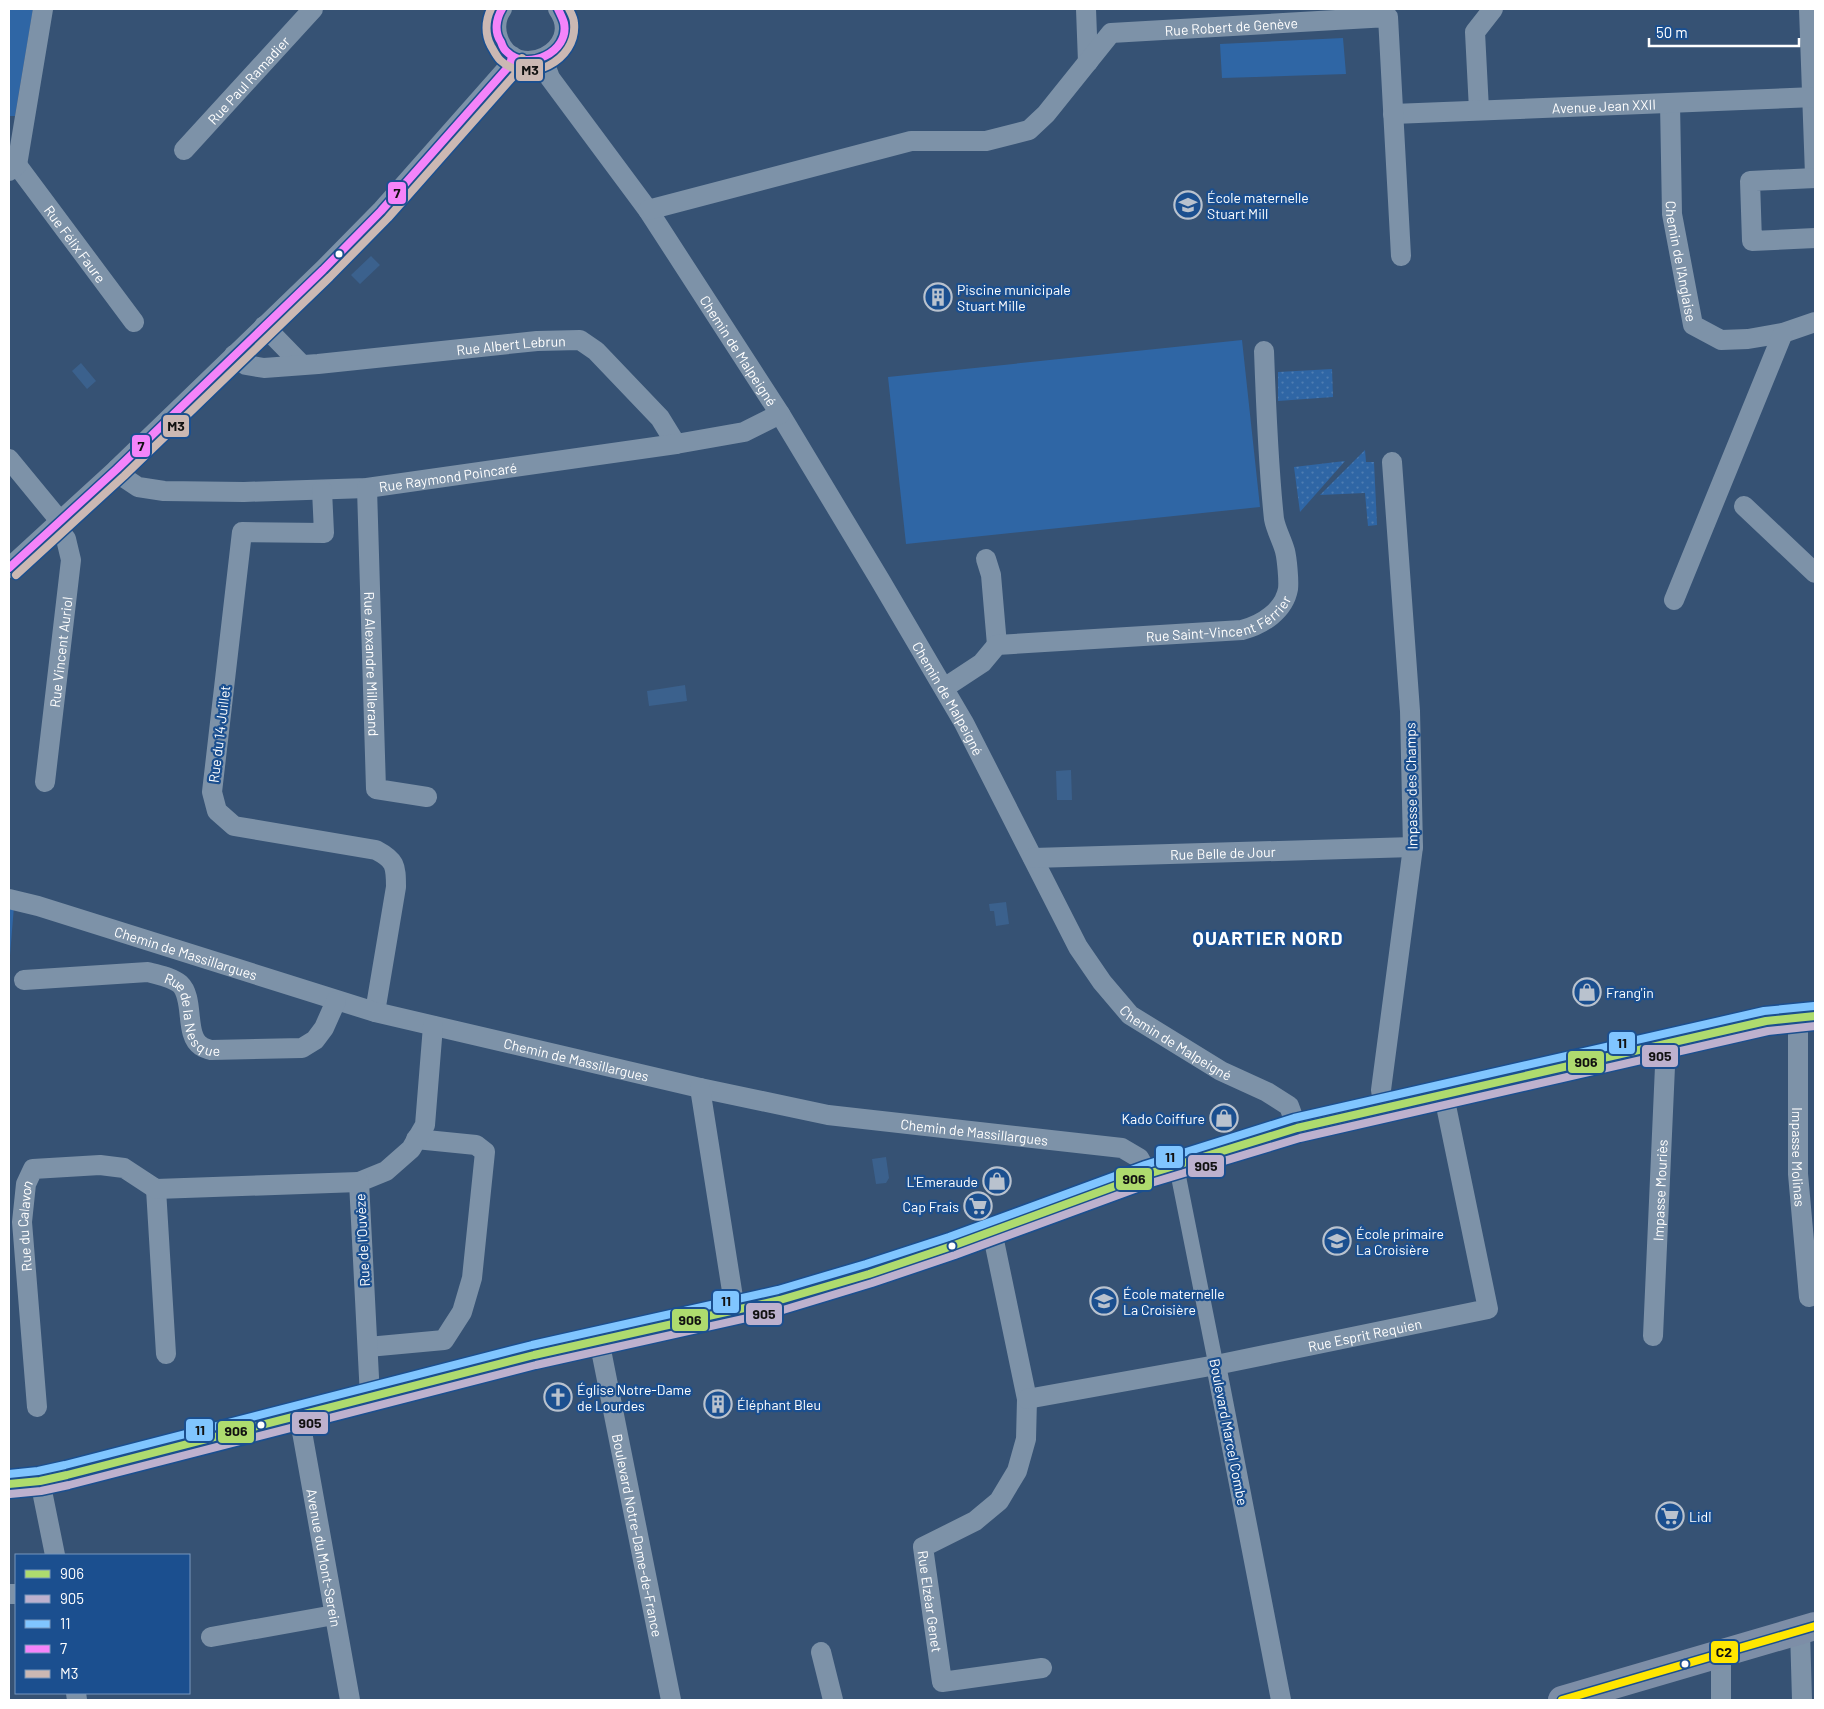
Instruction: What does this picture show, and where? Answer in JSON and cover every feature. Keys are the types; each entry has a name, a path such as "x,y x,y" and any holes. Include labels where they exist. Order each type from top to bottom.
{"main road":[{"path":"9,1484 40,1481 599,1340 780,1300 869,1274 992,1232 1176,1164 1296,1128 1444,1096 1758,1023 1807,1017"},
{"path":"1562,1700 1588,1696 1808,1628"}],"street":[{"path":"13,168 42,9"},
{"name":"Rue Paul Ramadier","path":"184,150 313,9"},
{"path":"499,10 497,36 500,44 512,56 522,61 532,62 543,59 557,48 562,40 564,21 558,9"},
{"path":"1086,9 1088,62"},
{"path":"1479,110 1475,32 1493,9"},
{"path":"1809,9 1814,97 1815,176 1750,181 1752,241 1815,238"},
{"name":"Rue Robert de Genève","path":"648,210 910,141 986,141 1029,130 1046,114 1111,33 1388,17 1401,256"},
{"path":"9,568 117,469 316,276 381,210 510,65 512,56"},
{"name":"Chemin de Malpeigné","path":"543,59 550,78 648,210 780,414 964,722 1078,947 1102,982 1130,1016 1221,1071 1267,1092 1289,1106 1296,1128"},
{"name":"Avenue Jean XXII","path":"1393,114 1814,97"},
{"name":"Chemin de l'Anglaise","path":"1670,103 1672,214 1693,325 1721,340 1748,339 1783,333 1815,322"},
{"name":"Rue Félix Faure","path":"13,168 134,322"},
{"path":"264,326 302,365"},
{"path":"1674,600 1783,333"},
{"name":"Rue Albert Lebrun","path":"234,355 246,365 264,368 538,341 580,340 596,351 660,418 676,444"},
{"name":"Rue Saint-Vincent Férrier","path":"997,645 1242,630 1256,627 1270,618 1284,600 1288,589 1286,552 1275,521 1268,439 1264,351"},
{"name":"Rue Raymond Poincaré","path":"117,469 126,479 138,487 164,491 367,488 676,444 744,432 780,414"},
{"name":"Rue Vincent Auriol","path":"9,459 58,523 66,539 71,560 45,782"},
{"name":"Impasse des Champs","path":"1384,1109 1380,1090 1413,847 1410,711 1392,462"},
{"name":"Rue Alexandre Millerand","path":"367,488 376,789 427,798"},
{"name":"Rue du 14 Juillet","path":"322,490 324,533 242,532 212,792 217,811 234,826 376,850 390,857 396,871 396,887 375,1012"},
{"path":"1744,506 1815,574"},
{"path":"944,688 982,663 997,645 991,575 986,559"},
{"name":"Rue Belle de Jour","path":"1033,858 1413,847"},
{"name":"Chemin de Massillargues","path":"9,899 38,906 336,1001 432,1026 700,1088 828,1115 1122,1148 1140,1158 1148,1174"},
{"name":"Rue de la Nesque","path":"24,980 148,972 166,977 181,984 187,996 194,1038 200,1046 212,1050 302,1048 315,1040 324,1028 336,1001"},
{"name":"Impasse Molinas","path":"1807,1017 1798,1174 1809,1297"},
{"name":"Rue de l'Ouvèze","path":"370,1397 359,1182 386,1171 411,1149 425,1125 432,1026"},
{"name":"Impasse Mouriès","path":"1652,1336 1666,1044"},
{"path":"700,1088 736,1310"},
{"name":"Rue Esprit Requien","path":"1027,1399 1216,1365 1488,1309 1444,1096"},
{"path":"368,1347 444,1340 462,1312 472,1278 485,1152 476,1145 416,1139"},
{"name":"Boulevard Marcel Combe","path":"1176,1164 1281,1700"},
{"name":"Rue du Calavon","path":"37,1406 22,1222 26,1184 33,1169 100,1165 124,1168 156,1189"},
{"path":"166,1354 156,1189 359,1182"},
{"name":"Rue Elzéar Genet","path":"992,1232 1027,1399 1026,1439 1017,1471 999,1501 975,1521 923,1547 942,1682 1042,1668"},
{"name":"Boulevard Notre-Dame-de-France","path":"599,1340 671,1700"},
{"name":"Avenue du Mont-Serein","path":"299,1415 350,1700"},
{"path":"40,1481 55,1554"},
{"path":"211,1637 334,1615"},
{"path":"1802,1700 1808,1628"},
{"path":"821,1652 833,1700"},
{"path":"1721,1700 1722,1654"}],"shaded area":[{"path":"9,9 33,9 15,116 9,116"},
{"path":"1343,38 1346,74 1222,78 1220,44"},
{"path":"371,256 380,265 360,284 351,275"},
{"path":"1242,340 1260,507 906,544 888,377"},
{"path":"81,363 96,381 87,389 72,371"},
{"path":"1332,369 1333,397 1278,401 1278,372"},
{"path":"1365,450 1366,462 1374,462 1377,525 1368,526 1365,493 1320,495"},
{"path":"1345,461 1300,512 1294,467"},
{"path":"685,685 687,701 649,706 647,691"},
{"path":"1071,770 1072,800 1057,800 1056,771"},
{"path":"1006,902 1009,924 996,926 994,911 990,911 989,904"},
{"path":"14,906 9,968 9,907"},
{"path":"886,1157 889,1178 886,1183 876,1184 872,1159"}],"transit line":[{"name":"M3","path":"491,9 487,28 491,46 500,60 511,67 524,71 536,70 549,65 568,48 573,37 574,23 569,9"},
{"name":"7","path":"502,9 498,17 497,34 506,51 515,58 525,60 545,56 560,43 564,33 564,23 558,9"},
{"name":"7","path":"9,568 117,469 323,270 381,211 510,65 512,56"},
{"name":"M3","path":"16,575 124,476 330,277 388,218 517,72 522,58"},
{"name":"11","path":"9,1474 38,1471 65,1465 532,1345 778,1290 949,1237 1145,1165 1294,1118 1764,1011 1814,1006"},
{"name":"906","path":"9,1484 40,1481 67,1475 534,1355 780,1300 869,1274 952,1246 1148,1174 1297,1128 1766,1021 1815,1016"},
{"name":"905","path":"10,1494 41,1491 69,1485 536,1365 783,1310 955,1255 1151,1183 1300,1138 1768,1031 1815,1026"},
{"name":"C2","path":"1562,1700 1815,1626"}],"place":[{"name":"École maternelle Stuart Mill","path":"1188,205"},
{"name":"Piscine municipale Stuart Mille","path":"938,297"},
{"name":"Frang'in","path":"1587,992"},
{"name":"Kado Coiffure","path":"1224,1118"},
{"name":"L'Emeraude","path":"997,1181"},
{"name":"Cap Frais","path":"978,1206"},
{"name":"École primaire La Croisière","path":"1337,1241"},
{"name":"École maternelle La Croisière","path":"1104,1301"},
{"name":"Église Notre-Dame de Lourdes","path":"558,1397"},
{"name":"Éléphant Bleu","path":"718,1404"},
{"name":"Lidl","path":"1670,1516"}],"district":[{"name":"QUARTIER NORD","path":"1268,937"}]}
